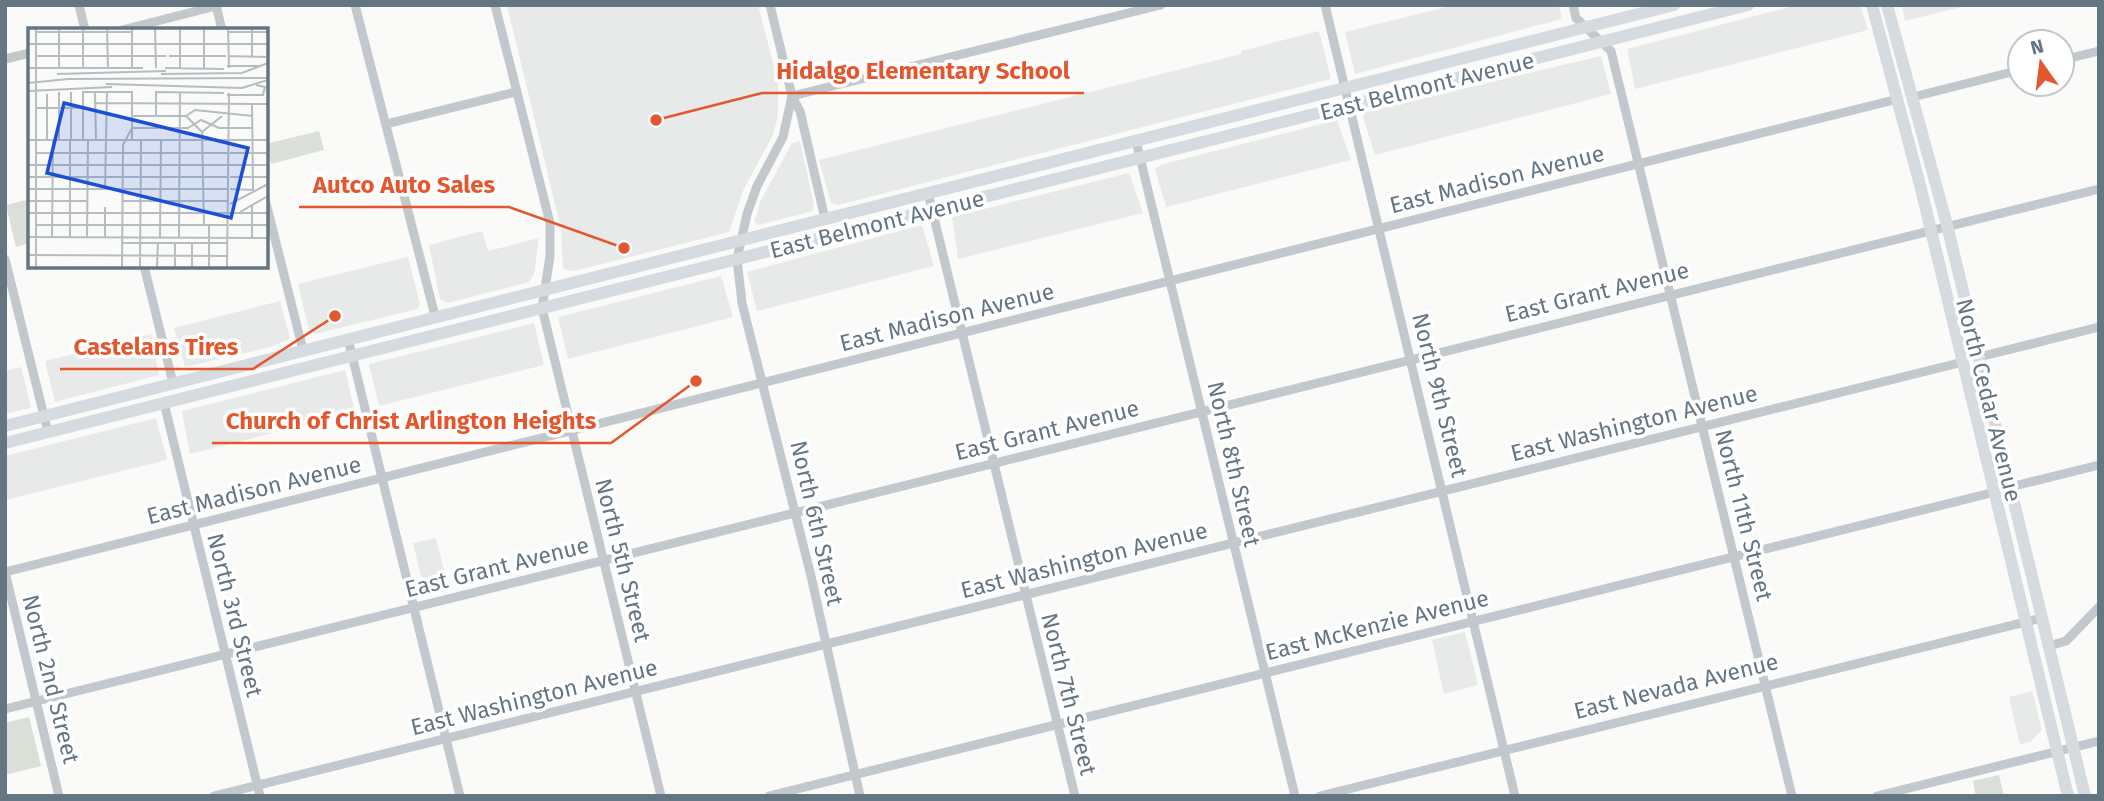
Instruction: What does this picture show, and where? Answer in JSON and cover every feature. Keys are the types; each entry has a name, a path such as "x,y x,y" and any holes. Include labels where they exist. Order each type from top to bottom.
{"main road":[{"name":"East Belmont Avenue","path":"5,426 1674,5"},
{"name":"East Belmont Avenue","path":"5,443 1748,5"},
{"name":"North Cedar Avenue","path":"1872,5 1931,229 2068,793"},
{"name":"North Cedar Avenue","path":"1887,5 1947,225 2085,796"},
{"path":"228,387 261,371 294,362 303,355 303,350"},
{"path":"1979,427 1989,441 1999,480 2010,487"},
{"path":"1995,492 2006,501 2018,545 2026,553"}],"street":[{"path":"79,5 85,28"},
{"path":"355,5 435,316"},
{"name":"North 5th Street","path":"495,5 550,223 550,256 542,308 661,796"},
{"path":"770,5 792,96 800,111 825,219"},
{"path":"792,96 1161,5"},
{"name":"North 9th Street","path":"1325,5 1444,491 1515,796"},
{"name":"North 11th Street","path":"1573,5 1576,18 1611,51 1736,556 1792,796"},
{"path":"130,28 216,6 222,28"},
{"path":"2076,57 2099,51"},
{"path":"5,59 28,53"},
{"path":"1913,97 2006,74"},
{"path":"386,124 516,92"},
{"name":"North 6th Street","path":"792,96 783,137 753,195 737,260 743,310 764,382 860,796"},
{"name":"East Madison Avenue","path":"5,572 1898,99"},
{"name":"North 8th Street","path":"1136,141 1295,796"},
{"name":"East Grant Avenue","path":"5,709 2099,189"},
{"name":"North 7th Street","path":"928,193 1075,796"},
{"path":"268,210 303,350"},
{"path":"5,259 48,432"},
{"path":"144,268 173,383"},
{"path":"1979,357 2099,327"},
{"path":"348,339 460,796"},
{"name":"East Washington Avenue","path":"214,796 1963,362"},
{"name":"North 3rd Street","path":"164,403 260,796"},
{"path":"2010,487 2099,465"},
{"name":"East McKenzie Avenue","path":"769,796 1995,492"},
{"name":"North 2nd Street","path":"5,572 59,796"},
{"path":"2049,646 2066,641 2099,607"},
{"name":"East Nevada Avenue","path":"1320,796 1765,684 2042,618"},
{"path":"1877,796 2099,741"}],"shaded area":[{"path":"507,5 758,5 778,82 778,115 773,135 743,191 729,232 574,271 563,269 561,229"},
{"path":"1454,5 1559,5 1562,19 1355,74 1345,32"},
{"path":"1797,5 1860,5 1868,30 1635,89 1627,49"},
{"path":"1902,5 1969,5 1905,21"},
{"path":"1319,31 1331,79 838,205 831,203 819,160 1241,54 1241,51"},
{"path":"1601,56 1611,94 1375,155 1363,117 1366,112"},
{"path":"1337,120 1351,160 1166,207 1155,169 1160,165"},
{"path":"319,131 324,150 271,164 268,144"},
{"path":"800,141 814,205 812,211 759,225 754,222 761,200 792,143"},
{"path":"1129,173 1143,213 958,259 952,217"},
{"path":"28,200 28,244 16,247 6,205"},
{"path":"922,225 934,266 757,311 747,272"},
{"path":"482,231 488,251 539,238 534,274 529,282 448,303 440,299 429,245"},
{"path":"408,257 420,304 417,309 315,334 309,331 298,284"},
{"path":"721,276 733,317 568,359 558,317"},
{"path":"280,301 290,339 267,348 185,367 174,328"},
{"path":"534,323 544,365 379,406 369,364"},
{"path":"151,334 159,375 55,402 45,361"},
{"path":"21,367 31,408 5,414 5,371"},
{"path":"345,370 355,412 190,454 182,411"},
{"path":"156,418 167,460 5,500 5,456"},
{"path":"436,538 448,587 425,593 413,543"},
{"path":"1465,632 1478,685 1444,694 1432,640"},
{"path":"2032,691 2042,730 2030,742 2020,745 2009,697"},
{"path":"29,717 41,766 5,775 5,723"},
{"path":"1999,775 2004,796 1976,796 1973,781"}],"place":[{"name":"Hidalgo Elementary School","path":"656,120"},
{"name":"Autco Auto Sales","path":"624,248"},
{"name":"Castelans Tires","path":"335,316"},
{"name":"Church of Christ Arlington Heights","path":"696,381"}]}
